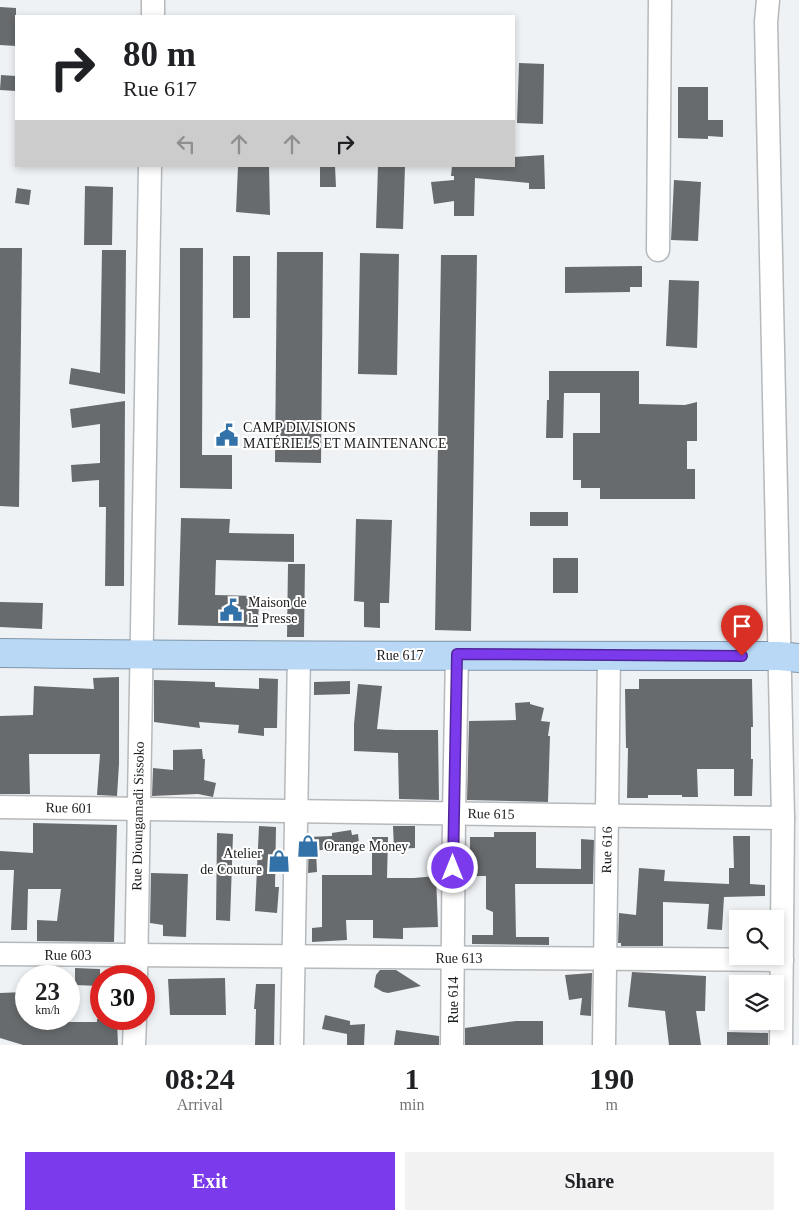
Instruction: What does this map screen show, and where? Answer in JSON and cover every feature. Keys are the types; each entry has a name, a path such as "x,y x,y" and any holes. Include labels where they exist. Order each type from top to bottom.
{"highway":[{"name":"Rue 617","path":"0,653 789,657"}],"street":[{"path":"153,0 153,15"},
{"path":"658,250 660,0"},
{"path":"768,0 766,32 789,657 782,818 782,910"},
{"name":"Rue Dioungamadi Sissoko","path":"136,965 150,167"},
{"name":"Rue 614","path":"452,1045 457,654"},
{"path":"292,1045 299,655"},
{"name":"Rue 616","path":"604,1045 609,655"},
{"name":"Rue 601","path":"0,807 139,809"},
{"name":"Rue 615","path":"139,809 782,818"},
{"name":"Rue 603","path":"0,954 125,965"},
{"name":"Rue 613","path":"152,965 293,956 729,959"},
{"path":"781,1045 790,1017 783,965"},
{"path":"134,1045 135,1030"}],"building":[{"path":"0,7 16,8 15,46 0,45"},
{"path":"519,63 544,64 543,124 517,123"},
{"path":"1,75 15,76 15,91 0,90"},
{"path":"678,87 708,87 708,120 723,120 723,137 708,136 708,139 678,138"},
{"path":"544,155 545,189 529,189 529,183 475,178 474,216 454,216 454,201 434,204 431,182 454,180 454,176 451,176 452,167 515,167 515,157"},
{"path":"238,167 269,167 270,215 236,212"},
{"path":"320,167 335,167 336,187 320,187"},
{"path":"378,167 405,167 403,229 376,228"},
{"path":"674,180 701,182 698,241 671,240"},
{"path":"85,186 113,187 112,245 84,245"},
{"path":"17,188 31,190 29,205 15,203"},
{"path":"0,248 22,248 19,507 0,506"},
{"path":"180,248 203,248 202,455 232,455 232,489 180,488"},
{"path":"102,250 126,250 125,394 69,384 71,368 100,373"},
{"path":"277,252 323,252 321,463 275,462"},
{"path":"360,253 399,254 397,375 358,374"},
{"path":"441,255 477,255 471,631 435,630"},
{"path":"233,256 250,256 250,318 233,318"},
{"path":"642,266 642,287 630,287 630,292 565,293 565,267"},
{"path":"669,280 699,281 697,348 666,346"},
{"path":"549,371 639,371 639,404 685,405 697,402 697,441 687,441 687,469 695,469 695,499 600,499 600,488 581,488 581,480 573,480 573,433 600,433 600,393 564,393 563,438 546,438"},
{"path":"125,401 124,586 105,586 106,507 99,507 99,480 72,482 71,465 100,463 100,424 72,428 70,409"},
{"path":"530,512 568,512 568,526 530,526"},
{"path":"181,518 230,519 229,533 294,534 294,562 216,560 215,595 259,596 258,627 178,625"},
{"path":"356,519 392,520 389,603 380,603 380,628 364,627 364,602 354,601"},
{"path":"553,558 578,558 578,593 553,593"},
{"path":"288,564 305,564 304,637 287,637"},
{"path":"0,602 43,603 42,629 0,627"},
{"path":"119,677 117,796 97,795 100,754 29,754 30,794 0,794 0,716 33,715 34,686 94,689 93,678"},
{"path":"259,678 278,679 277,728 264,728 264,736 238,733 239,725 199,722 200,728 154,722 154,680 215,682 215,687 259,689"},
{"path":"639,679 752,679 752,796 734,796 734,769 697,769 698,797 648,795 648,798 627,798 628,748 626,748 625,689 639,689"},
{"path":"350,681 350,694 314,695 314,682"},
{"path":"358,684 382,686 377,729 438,730 439,800 399,799 398,753 354,751 354,724"},
{"path":"530,702 530,704 544,708 541,721 550,722 548,736 550,736 548,802 467,800 469,721 516,720 515,703"},
{"path":"202,749 203,759 205,759 204,780 216,783 213,797 198,794 152,796 153,768 173,770 173,750"},
{"path":"33,823 117,825 114,942 37,941 37,920 57,921 61,889 28,889 27,930 11,930 14,870 0,870 0,851 33,853"},
{"path":"259,826 276,827 275,887 279,887 277,913 255,911"},
{"path":"393,826 415,826 415,848 394,849"},
{"path":"351,830 352,835 358,834 359,843 316,851 317,872 308,873 309,837 332,836 332,833"},
{"path":"494,832 536,832 536,868 581,869 581,839 594,840 593,884 515,884 516,937 549,937 549,945 472,944 472,935 493,935 493,912 486,909 486,876 470,876 470,837 494,837"},
{"path":"217,833 233,834 230,921 216,920"},
{"path":"733,836 750,836 750,884 765,885 765,896 724,897 722,930 707,929 709,904 663,902 663,946 621,946 621,943 618,943 619,913 636,915 639,868 665,870 664,881 729,884 729,868 734,868"},
{"path":"372,837 388,837 387,878 436,876 438,927 403,928 403,939 373,938 373,920 346,920 347,940 312,942 312,928 322,927 322,875 372,875"},
{"path":"151,873 188,874 186,937 163,936 163,925 150,923"},
{"path":"80,968 90,969 90,986 80,985"},
{"path":"380,970 396,970 421,986 388,993 383,992 374,987 376,975"},
{"path":"632,972 706,976 705,1011 696,1011 701,1045 669,1045 665,1011 628,1007"},
{"path":"592,973 591,1016 580,1015 582,998 569,1000 565,975"},
{"path":"225,978 226,1015 170,1015 168,979"},
{"path":"256,984 275,984 274,1045 255,1045 256,1009 254,1009"},
{"path":"15,992 15,1030 80,1030 80,1022 90,1022 90,1030 117,1030 118,1045 23,1045 0,1038 0,993"},
{"path":"325,1015 350,1021 350,1025 365,1024 364,1045 347,1045 347,1034 322,1029"},
{"path":"516,1021 543,1021 543,1045 465,1045 465,1028"},
{"path":"396,1030 439,1036 439,1045 394,1045"},
{"path":"727,1032 768,1033 768,1045 727,1045"}],"place":[{"name":"CAMP DIVISIONS MATÉRIELS ET MAINTENANCE","path":"227,435"},
{"name":"Maison de la Presse","path":"231,610"},
{"name":"Orange Money","path":"308,846"},
{"name":"Atelier de Couture","path":"279,861"}],"route":[{"path":"453,868 457,654 742,656"}]}
